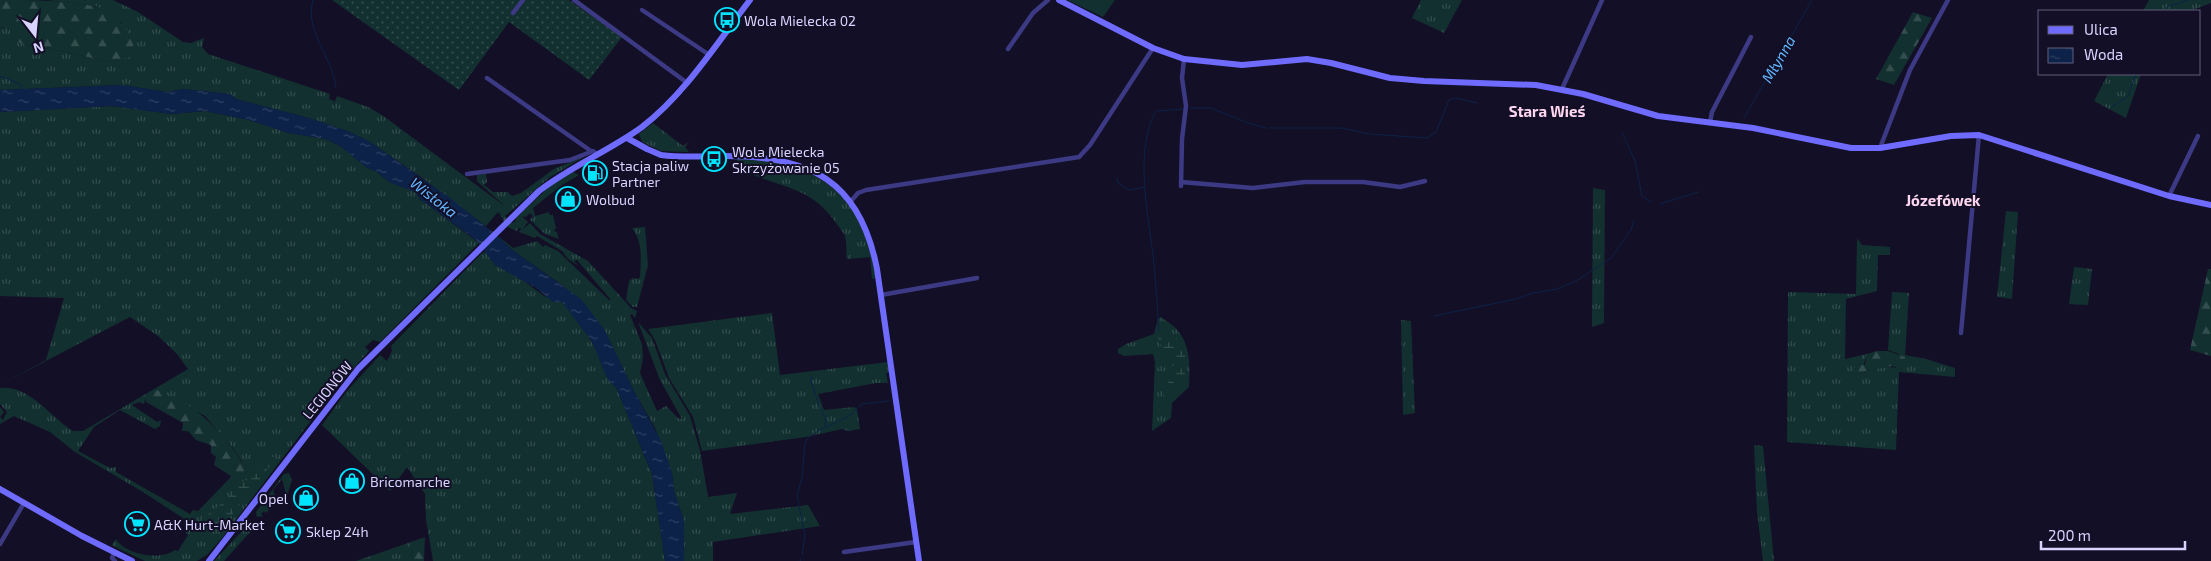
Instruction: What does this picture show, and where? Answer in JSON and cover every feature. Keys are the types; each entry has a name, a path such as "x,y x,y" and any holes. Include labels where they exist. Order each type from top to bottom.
{"street":[{"path":"513,13 523,0"},
{"path":"574,0 686,82"},
{"name":"LEGIONÓW","path":"209,560 342,389 378,349 512,215 553,180 594,153 626,138 654,117 686,82 750,0"},
{"path":"1008,49 1033,13 1048,0"},
{"path":"1059,0 1153,48 1184,59 1242,65 1307,59 1332,63 1390,78 1431,82 1508,83 1562,89 1658,116 1753,128 1851,148 1880,148 1951,136 1978,135 2169,196 2211,205"},
{"path":"1562,89 1602,0"},
{"path":"1880,148 1910,70 1948,0"},
{"path":"642,10 708,54"},
{"path":"1710,122 1712,112 1751,37"},
{"path":"851,201 858,193 866,190 1079,157 1090,145 1153,48"},
{"path":"1184,59 1182,78 1186,106 1182,139 1181,184 1253,188 1314,182 1363,182 1400,187 1425,181"},
{"path":"487,78 594,153"},
{"path":"1961,333 1978,135"},
{"path":"2169,196 2198,136"},
{"path":"626,138 647,149 668,156 728,156 780,160 802,166 823,177 851,201 859,213 870,239 881,295 919,561"},
{"path":"467,174 570,160 594,153"},
{"path":"881,295 977,278"},
{"path":"0,489 114,553 132,561"},
{"path":"0,544 24,503"},
{"path":"844,552 916,542"},
{"path":"114,553 112,558 115,561"}],"green space":[{"path":"0,0 73,3 116,12 115,17 132,39 134,56 111,62 23,45 13,38 9,27 0,28"},
{"path":"47,0 113,0 138,12 183,42 191,43 204,38 202,47 208,54 330,94 329,99 334,101 333,106 337,96 368,107 382,115 506,207 477,181 477,175 560,163 486,174 487,182 484,185 493,192 508,192 512,196 521,193 554,169 589,154 550,177 505,216 512,223 515,222 516,218 551,185 573,172 579,175 562,185 533,208 535,216 549,212 550,215 553,215 556,228 554,231 557,232 559,239 545,234 530,220 533,216 530,213 526,217 522,216 528,222 522,230 530,223 540,234 588,261 631,308 637,311 635,318 632,314 630,315 642,344 643,358 640,373 657,411 666,406 678,418 682,419 660,380 638,322 652,338 665,374 690,416 700,450 708,497 737,493 730,514 808,505 820,526 713,542 713,561 684,561 684,521 674,492 672,473 655,428 634,391 604,329 562,285 511,249 498,236 513,248 537,241 543,247 545,245 558,251 611,300 577,260 574,261 579,266 568,259 562,251 537,236 535,238 519,232 521,230 520,227 517,231 508,227 498,212 486,226 421,177 370,142 350,132 309,118 236,99 230,94 183,89 167,92 122,85 0,90 0,28 9,27 13,38 23,45 111,62 122,23 96,6"},
{"path":"332,0 569,0 622,37 589,80 509,22 459,90"},
{"path":"1067,0 1115,0 1103,17"},
{"path":"1421,0 1462,0 1444,33 1412,18"},
{"path":"2149,0 2211,0 2211,3 2193,10 2144,10"},
{"path":"1913,12 1932,18 1894,85 1876,79"},
{"path":"2107,75 2141,75 2126,118 2094,101"},
{"path":"112,106 171,114 205,111 249,120 289,133 326,139 340,146 366,167 377,172 389,182 415,192 420,199 479,243 380,342 373,340 365,347 369,351 335,389 222,538 208,554 197,561 145,561 113,546 112,544 116,539 127,549 144,555 161,555 175,550 178,551 188,535 186,533 192,524 143,492 75,452 50,432 14,416 0,424 0,417 3,420 7,412 0,404 0,388 11,388 21,391 73,431 83,431 188,369 177,354 158,336 130,317 0,385 46,360 64,298 0,296 0,112","holes":["146,397 171,398 205,416 233,448 242,462 232,486 229,479 198,511 193,510 190,514 116,472 116,467 110,468 78,451 94,427 120,410 155,429 160,426 161,420 157,422 132,405 139,402 144,404"]},
{"path":"653,123 683,146 689,142 685,147 689,152 661,151 642,142 639,134"},
{"path":"737,158 775,162 792,167 824,181 838,192 850,205 864,228 876,278 872,279 870,257 847,259 845,236 826,210 804,194 741,169 741,164 737,163"},
{"path":"1593,188 1605,190 1604,323 1592,327"},
{"path":"2006,211 2018,212 2012,299 1997,297"},
{"path":"645,227 648,265 637,307 633,307 626,300 629,281 640,277 641,257 640,245 632,228"},
{"path":"1857,238 1862,245 1890,247 1890,255 1878,255 1877,291 1846,299 1845,359 1867,354 1861,374 1878,368 1896,368 1899,354 1888,350 1892,292 1909,293 1905,355 1955,368 1955,377 1899,372 1896,450 1787,442 1788,292 1856,294"},
{"path":"486,252 495,265 521,279 544,296 562,301 588,336 599,355 611,383 616,387 652,474 665,561 433,561 426,520 425,494 407,467 390,491 322,425 346,392 380,355 387,361 392,351 391,346 482,253"},
{"path":"2074,267 2092,269 2088,305 2069,304"},
{"path":"2208,269 2211,269 2211,356 2190,350"},
{"path":"772,313 780,375 888,362 889,372 886,374 888,383 876,383 818,394 824,410 854,407 857,409 860,429 848,431 842,429 806,437 702,451 693,417 669,378 655,340 648,329"},
{"path":"1160,317 1170,323 1183,338 1189,356 1189,387 1172,403 1171,418 1152,431 1155,362 1153,354 1124,356 1118,353 1118,349 1126,344 1154,334"},
{"path":"1401,320 1411,321 1415,413 1403,415"},
{"path":"1162,330 1172,334 1179,342 1184,352 1186,363 1185,374 1181,384 1174,391 1164,396 1163,391 1171,378 1172,366 1169,356 1158,338 1158,333"},
{"path":"1877,351 1888,351 1905,357 1904,366 1902,369 1892,366 1866,371 1861,374 1854,373 1853,369 1859,365 1865,365 1867,354"},
{"path":"158,390 171,398 177,397 216,428 232,447 245,469 241,480 232,486 229,479 231,476 214,465 216,457 211,453 211,445 196,440 188,431 182,431 183,423 146,402 145,397"},
{"path":"0,407 4,412 0,417"},
{"path":"1754,445 1763,446 1774,561 1763,561 1757,512"},
{"path":"270,457 274,457 274,461 219,531 201,520 227,499 236,482 248,480 254,470"},
{"path":"289,473 292,480 288,493 286,494 282,479 273,490 277,501 266,513 264,511 261,514 263,516 257,517 256,512 284,474"},
{"path":"250,527 253,528 253,531 224,561 214,561 243,530"},
{"path":"425,537 424,561 412,561 411,542"},
{"path":"411,542 412,561 356,561"}],"water":[{"name":"Wisłoka","path":"122,85 167,92 183,89 230,94 236,99 309,118 350,132 370,142 450,198 498,236 511,249 581,299 604,329 661,441 672,473 674,492 684,521 684,561 665,561 652,474 616,387 607,377 588,336 562,302 553,302 536,288 495,265 476,240 420,199 415,192 389,182 377,172 366,167 340,146 326,139 289,133 249,120 205,111 171,114 112,106 0,112 0,90"}],"waterway":[{"path":"313,0 312,23 330,66 336,88"},
{"name":"Młynna","path":"1744,118 1812,0"},
{"path":"2164,10 2169,6 2189,0"},
{"path":"2112,107 2128,96 2136,75"},
{"path":"0,76 20,84 23,91"},
{"path":"1270,128 1341,128 1370,134 1427,138 1436,132 1449,100 1456,98 1477,103"},
{"path":"1190,108 1211,108 1245,122 1266,128"},
{"path":"1159,331 1154,264 1144,182 1144,162 1149,126 1156,111 1183,109"},
{"name":"Młynna","path":"1622,132 1635,161 1642,196 1651,202"},
{"path":"1117,178 1118,183 1129,190 1144,187"},
{"name":"Młynna","path":"1660,204 1698,192"},
{"path":"1434,316 1557,289 1576,281 1611,258 1631,230 1634,220"},
{"path":"812,377 811,381 826,420 825,427"},
{"path":"802,555 805,536 797,495 802,478 805,443 808,438 818,431 849,416 862,404 889,401"}],"place":[{"name":"Wola Mielecka 02","path":"727,20"},
{"name":"Wola Mielecka Skrzyżowanie 05","path":"714,159"},
{"name":"Stacja paliw Partner","path":"595,173"},
{"name":"Wolbud","path":"568,199"},
{"name":"Bricomarche","path":"352,481"},
{"name":"Opel","path":"306,498"},
{"name":"A&K Hurt-Market","path":"137,524"},
{"name":"Sklep 24h","path":"288,531"}],"district":[{"name":"Stara Wieś","path":"1547,111"},
{"name":"Józefówek","path":"1943,200"}]}
